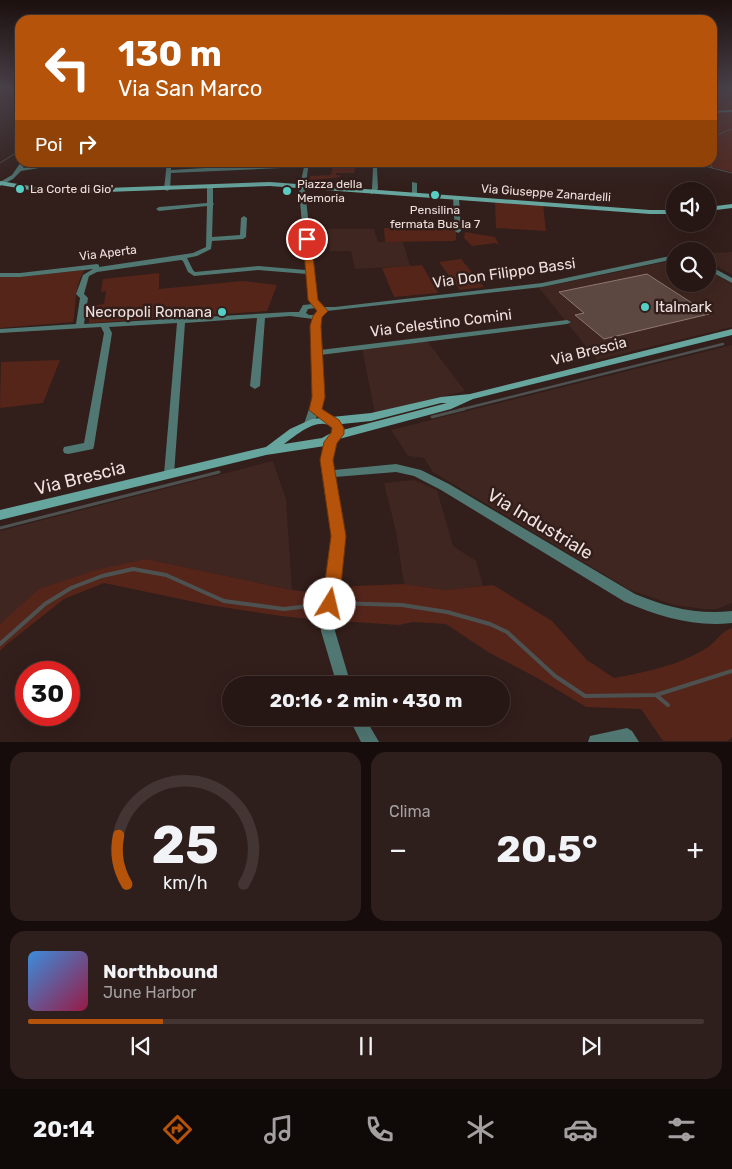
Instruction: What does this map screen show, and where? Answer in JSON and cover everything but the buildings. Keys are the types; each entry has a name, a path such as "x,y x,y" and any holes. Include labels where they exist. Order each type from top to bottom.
{"street":[{"path":"1,183 20,170 42,167"},
{"path":"167,189 168,167"},
{"path":"168,172 255,167"},
{"path":"306,167 302,186 318,353 318,397 315,410 304,432 306,437 326,442"},
{"path":"372,192 374,189 375,168"},
{"name":"Via Giuseppe Zanardelli","path":"1,183 65,191 281,185 372,192 418,201 458,197 666,212"},
{"path":"414,183 418,201"},
{"path":"210,187 210,239 243,236 244,218"},
{"path":"458,197 458,231"},
{"path":"159,208 211,204"},
{"path":"716,207 732,206"},
{"name":"Via Aperta","path":"0,275 20,275 195,255 209,248 210,239"},
{"name":"Via Aperta","path":"79,327 84,298 80,294 86,275 103,269 182,258 186,260 190,271 194,274 258,268 310,272"},
{"name":"Via Don Filippo Bassi","path":"106,329 115,329 117,324 290,314 542,285 666,259"},
{"path":"716,272 732,281"},
{"path":"255,386 261,316"},
{"path":"169,474 182,320"},
{"name":"Via Celestino Comini","path":"318,353 567,322"},
{"path":"0,331 79,327 106,329 89,446 68,450"},
{"name":"Via Brescia","path":"266,451 308,425 320,420 330,421 371,417 441,400 470,397 732,333"},
{"name":"Via Brescia","path":"0,515 266,451 326,442 447,407 470,397"},
{"path":"315,410 338,428 326,442 328,474 338,536 328,631 341,676"},
{"name":"Via Industriale","path":"328,474 396,468 417,473 446,487 630,598 658,610 687,616 732,617"},
{"path":"361,726 371,742"},
{"path":"596,742 627,736 632,742"}],"shaded area":[{"path":"717,122 732,122 732,172 711,167 717,167"},
{"path":"332,167 390,167 355,168 354,173 336,173 340,177 309,181 310,176 331,175"},
{"path":"495,203 543,204 546,231 496,228"},
{"path":"455,227 456,240 453,241 385,242 384,228"},
{"path":"328,229 374,229 378,242 403,242 410,266 355,269 351,251 330,251"},
{"path":"465,232 495,237 499,245 496,243 472,246 464,238"},
{"path":"732,252 732,275 716,266 716,253"},
{"path":"461,259 484,287 460,290 439,262"},
{"path":"666,262 666,292 716,292 716,275 732,284 732,327 597,360 539,288"},
{"path":"422,265 438,293 394,297 382,268"},
{"path":"85,270 77,289 73,322 0,328 0,277 19,277"},
{"path":"159,273 159,289 243,281 277,285 267,311 89,323 89,306 104,304 106,291 101,292 103,279"},
{"path":"427,341 465,391 375,414 362,348"},
{"path":"732,345 732,603 717,609 674,605 630,590 433,472 424,458 408,456 391,430"},
{"path":"60,360 43,403 0,408 1,362"},
{"path":"273,461 286,499 292,590 146,559 0,624 0,531"},
{"path":"414,480 437,490 453,546 476,561 483,586 445,590 404,584 396,532 384,483"},
{"path":"146,559 292,590 316,593 329,590 321,620 209,605 104,583 64,599 0,651 0,624 39,589 96,570"},
{"path":"404,584 445,590 493,585 552,621 587,660 614,678 686,659 708,647 725,631 732,628 732,737 728,741 663,741 641,709 586,707 488,652 446,624 413,622 399,625 339,621 342,588"}],"waterway":[{"path":"717,135 732,129"},
{"path":"0,163 15,154"},
{"path":"712,168 732,173"},
{"path":"459,410 723,344"},
{"path":"432,417 464,409"},
{"path":"0,528 219,472"},
{"path":"0,644 45,604 71,588 102,576 133,569 166,575 224,601 284,609 326,604"},
{"path":"334,603 402,605 447,612 490,624 507,632 555,676 585,696 656,695"},
{"path":"656,695 732,671"},
{"path":"656,695 668,705"}],"place":[{"name":"La Corte di Gio'","path":"20,189"},
{"name":"Piazza della Memoria","path":"287,191"},
{"name":"Pensilina fermata Bus la 7","path":"435,195"},
{"name":"Italmark","path":"645,307"},
{"name":"Necropoli Romana","path":"222,312"}],"route":[{"path":"307,239 313,300 323,311 318,316 315,326 318,353 318,397 315,410 337,425 338,428 336,436 330,442 326,460 338,536 330,604"}]}
